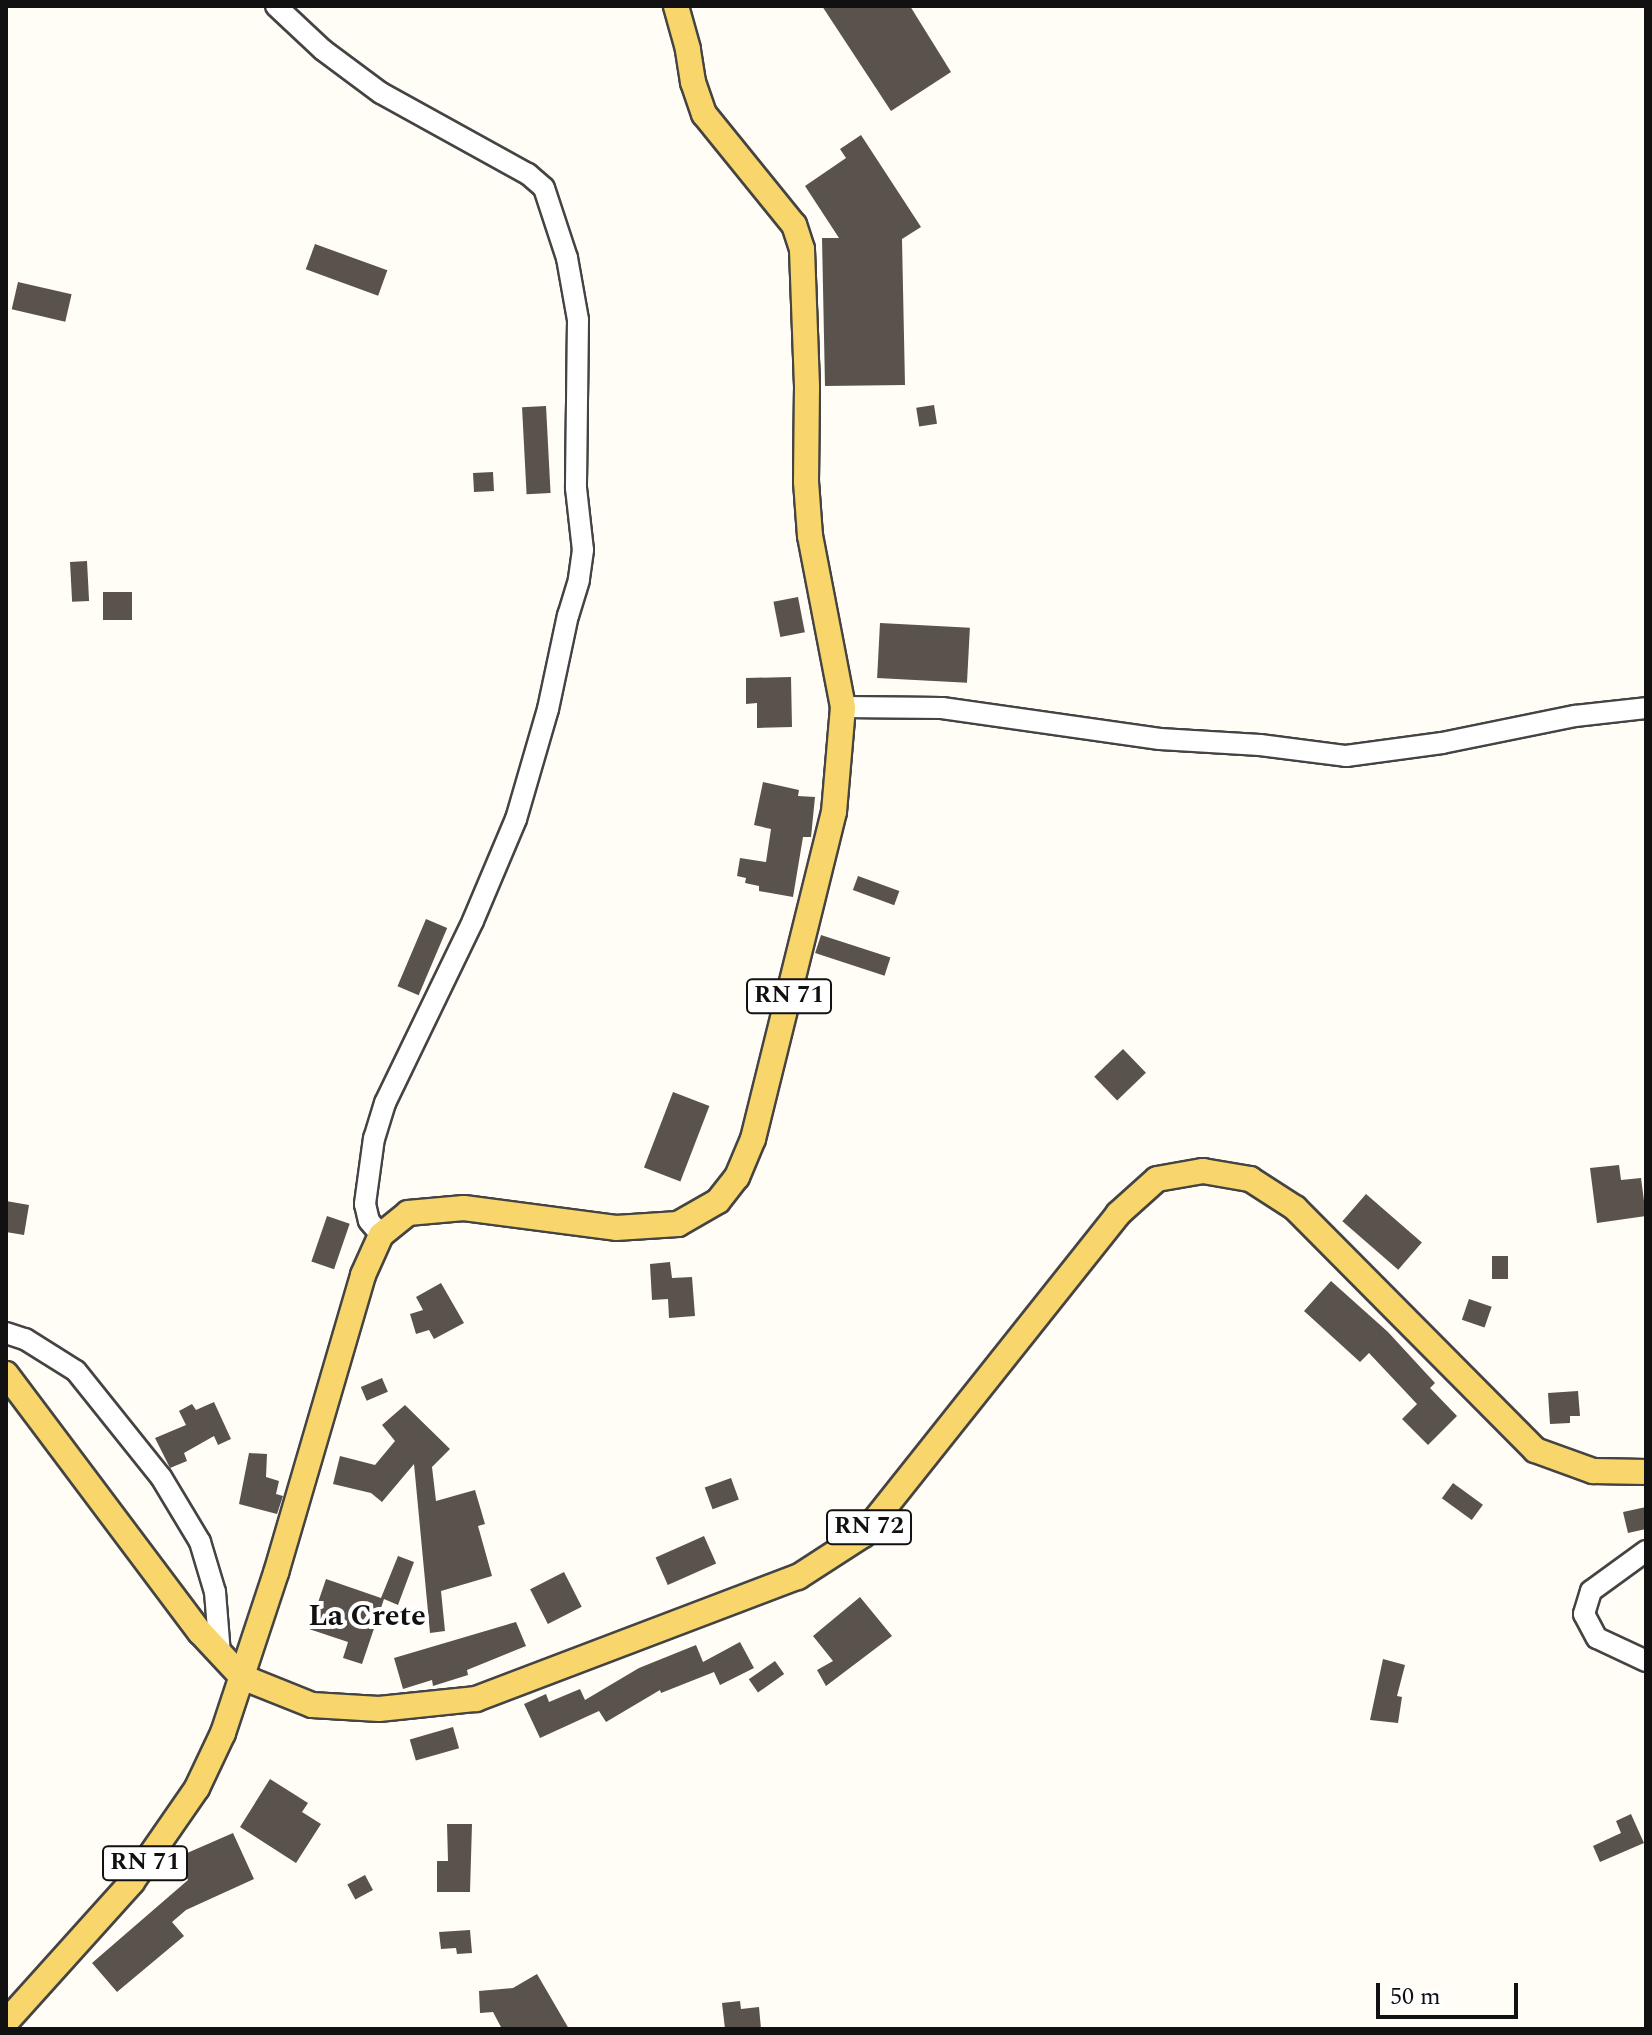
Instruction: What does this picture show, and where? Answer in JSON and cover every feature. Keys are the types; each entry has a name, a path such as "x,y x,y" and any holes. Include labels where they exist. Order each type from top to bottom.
{"main road":[{"name":"RN 71","path":"6,2022 132,1882 197,1788 223,1733 242,1677 276,1573 363,1275 381,1235 408,1213 464,1208 616,1228 650,1229 678,1224 718,1201 737,1177 753,1139 834,812 843,707 810,536 802,249 794,225 704,114 693,82 676,6"},
{"name":"RN 72","path":"6,1374 220,1654 242,1677 312,1705 379,1709 476,1699 798,1577 863,1535 1118,1214 1157,1179 1203,1171 1250,1179 1295,1208 1535,1450 1593,1471 1646,1472"}],"street":[{"path":"276,6 323,50 381,93 528,174 544,188 567,258 578,320 576,488 583,550 579,580 548,709 516,819 473,921 385,1103 374,1138 365,1204 369,1221 381,1235"},
{"path":"843,707 942,708 1160,739 1260,745 1346,756 1442,743 1575,716 1646,708"},
{"path":"6,1333 25,1339 76,1371 161,1477 200,1542 215,1592 220,1654"},
{"path":"1646,1551 1591,1591 1584,1614 1597,1638 1646,1661"}],"building":[{"path":"822,6 910,6 951,72 891,111"},
{"path":"861,135 921,227 902,239 905,385 825,386 822,238 839,238 805,186 846,158 840,149"},
{"path":"315,244 387,270 378,296 306,269"},
{"path":"18,282 72,294 65,322 12,309"},
{"path":"934,405 937,424 919,427 916,408"},
{"path":"546,406 551,493 527,494 522,407"},
{"path":"493,472 494,491 474,492 473,473"},
{"path":"87,561 89,601 72,602 70,562"},
{"path":"103,592 132,592 132,620 103,620"},
{"path":"798,597 805,632 780,637 773,602"},
{"path":"880,623 970,628 967,683 877,678"},
{"path":"791,677 792,727 757,728 757,703 746,704 746,678"},
{"path":"763,782 799,790 798,796 815,797 811,837 803,837 793,897 759,891 759,886 745,883 746,878 737,876 740,858 766,862 771,829 754,825"},
{"path":"858,876 899,891 894,905 853,890"},
{"path":"426,919 447,928 419,995 397,986"},
{"path":"821,935 890,958 885,976 815,953"},
{"path":"1123,1049 1146,1073 1117,1101 1094,1077"},
{"path":"673,1092 709,1106 680,1182 644,1168"},
{"path":"1619,1165 1621,1180 1641,1178 1646,1216 1597,1223 1590,1168"},
{"path":"1366,1194 1422,1243 1398,1270 1342,1221"},
{"path":"6,1201 29,1205 24,1235 6,1232"},
{"path":"327,1216 350,1224 334,1269 311,1261"},
{"path":"1492,1256 1508,1256 1508,1279 1492,1279"},
{"path":"670,1262 672,1278 692,1277 695,1316 669,1318 668,1299 652,1300 650,1264"},
{"path":"1331,1281 1388,1332 1435,1383 1430,1388 1457,1416 1428,1445 1402,1419 1417,1404 1369,1353 1360,1362 1304,1311"},
{"path":"441,1283 464,1323 434,1339 429,1330 416,1334 410,1314 423,1310 416,1297"},
{"path":"1469,1299 1492,1307 1485,1328 1462,1320"},
{"path":"382,1378 388,1392 367,1401 361,1387"},
{"path":"1578,1391 1580,1416 1570,1416 1570,1423 1550,1424 1548,1393"},
{"path":"214,1402 231,1439 218,1445 214,1436 184,1453 187,1461 170,1468 155,1438 186,1425 179,1411 192,1404 196,1410"},
{"path":"405,1405 450,1449 432,1467 436,1501 475,1490 485,1524 478,1526 492,1576 441,1591 445,1631 430,1633 414,1464 382,1502 371,1493 333,1484 340,1456 375,1465 395,1441 382,1425"},
{"path":"249,1453 267,1454 266,1477 279,1481 276,1494 283,1496 277,1514 239,1504"},
{"path":"731,1478 739,1500 713,1509 705,1488"},
{"path":"1453,1483 1483,1505 1472,1520 1442,1498"},
{"path":"1646,1507 1646,1529 1628,1533 1623,1512"},
{"path":"704,1536 716,1563 668,1585 656,1558"},
{"path":"398,1556 414,1562 398,1605 384,1599 362,1664 343,1658 348,1642 309,1629 326,1579 381,1598"},
{"path":"564,1572 582,1607 548,1624 530,1589"},
{"path":"860,1597 892,1636 826,1686 817,1670 833,1661 813,1636"},
{"path":"516,1622 526,1646 467,1670 468,1675 433,1686 432,1680 403,1689 394,1658"},
{"path":"740,1642 754,1668 720,1685 714,1672 661,1693 660,1690 606,1722 599,1711 540,1738 524,1704 546,1694 549,1702 580,1689 585,1700 639,1668 696,1645 703,1662"},
{"path":"1383,1659 1405,1665 1397,1696 1402,1697 1398,1723 1370,1720"},
{"path":"775,1661 784,1674 758,1692 749,1679"},
{"path":"453,1727 459,1748 416,1761 410,1739"},
{"path":"270,1779 308,1803 302,1812 321,1824 296,1863 240,1827"},
{"path":"1631,1814 1644,1843 1600,1862 1593,1846 1621,1833 1616,1821"},
{"path":"447,1824 472,1824 470,1892 437,1892 437,1861 448,1861"},
{"path":"233,1833 254,1879 186,1910 172,1922 184,1936 117,1992 92,1963 188,1880 178,1857"},
{"path":"365,1875 373,1890 355,1899 347,1884"},
{"path":"470,1930 472,1953 457,1954 456,1948 441,1949 439,1932"},
{"path":"537,1974 569,2029 502,2029 493,2012 480,2013 479,1991 513,1988"},
{"path":"740,2001 741,2009 759,2007 761,2029 725,2029 722,2003"}],"district":[{"name":"La Crete","path":"367,1616"}]}
